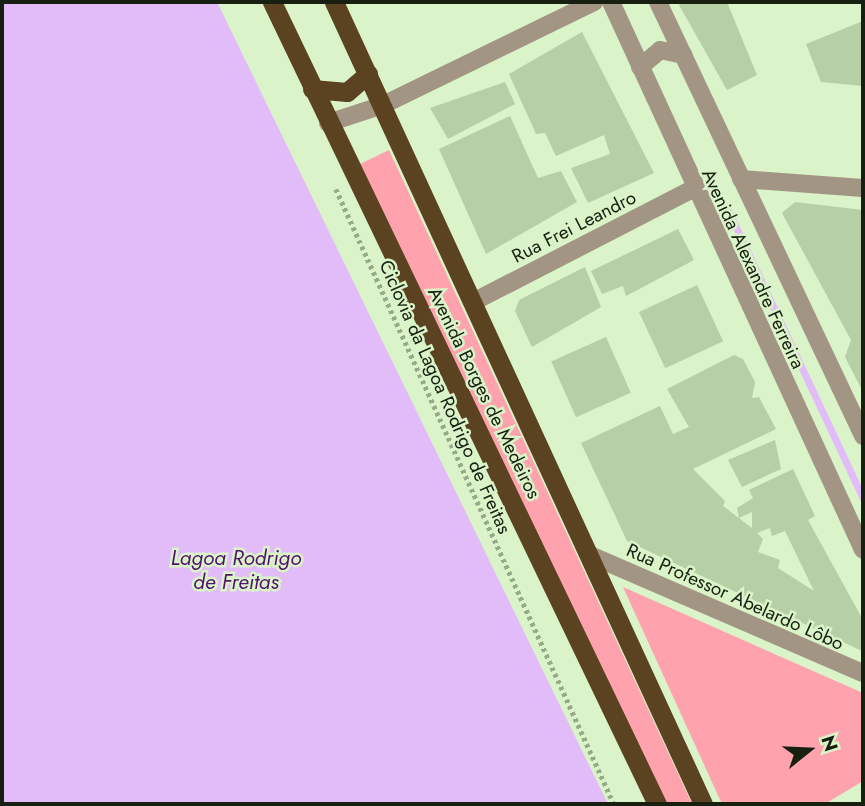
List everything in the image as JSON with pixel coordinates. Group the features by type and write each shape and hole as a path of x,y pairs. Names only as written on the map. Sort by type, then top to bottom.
{"highway":[{"name":"Avenida Borges de Medeiros","path":"272,2 657,804"},
{"name":"Avenida Borges de Medeiros","path":"334,2 703,804"},
{"path":"312,89 347,92 368,74"}],"street":[{"path":"328,123 383,106 594,2"},
{"name":"Avenida Alexandre Ferreira","path":"611,2 694,189 863,550"},
{"name":"Avenida Alexandre Ferreira","path":"658,2 863,436"},
{"path":"640,67 660,50 683,55"},
{"path":"741,179 863,188"},
{"name":"Rua Frei Leandro","path":"473,302 694,189"},
{"name":"Rua Professor Abelardo Lôbo","path":"590,555 863,673"}],"path":[{"name":"Ciclovia da Lagoa Rodrigo de Freitas","path":"333,183 614,804"}],"shaded area":[{"path":"389,150 692,804 663,804 358,165"},
{"path":"623,587 863,693 863,781 825,804 722,804"}],"water":[{"name":"Lagoa Rodrigo de Freitas","path":"2,2 217,2 608,804 2,804"}],"building":[{"path":"683,2 727,2 757,75 727,90 679,5"},
{"path":"863,21 863,86 821,82 806,44"},
{"path":"582,32 654,173 588,203 571,168 610,154 604,135 556,156 545,133 536,134 509,74"},
{"path":"505,82 515,104 448,139 430,108"},
{"path":"510,116 538,178 561,171 577,202 486,254 439,149"},
{"path":"795,202 863,210 863,392 845,357 851,340 782,213"},
{"path":"678,229 694,260 626,296 623,286 602,294 591,271"},
{"path":"585,267 601,307 532,347 515,311 519,300"},
{"path":"697,285 723,341 665,368 639,312"},
{"path":"606,337 631,393 576,417 551,361"},
{"path":"734,355 743,359 755,382 752,398 759,397 776,429 693,469 725,501 723,506 752,528 752,512 739,518 737,508 753,498 749,490 793,469 815,516 808,520 863,620 862,651 627,541 581,443 660,406 673,434 689,427 667,389","holes":["770,528 772,536 785,531 814,591 778,568 780,560 758,552 763,539 757,533"]},
{"path":"775,440 781,469 742,487 728,460"}],"waterway":[{"path":"726,206 863,499"}]}
